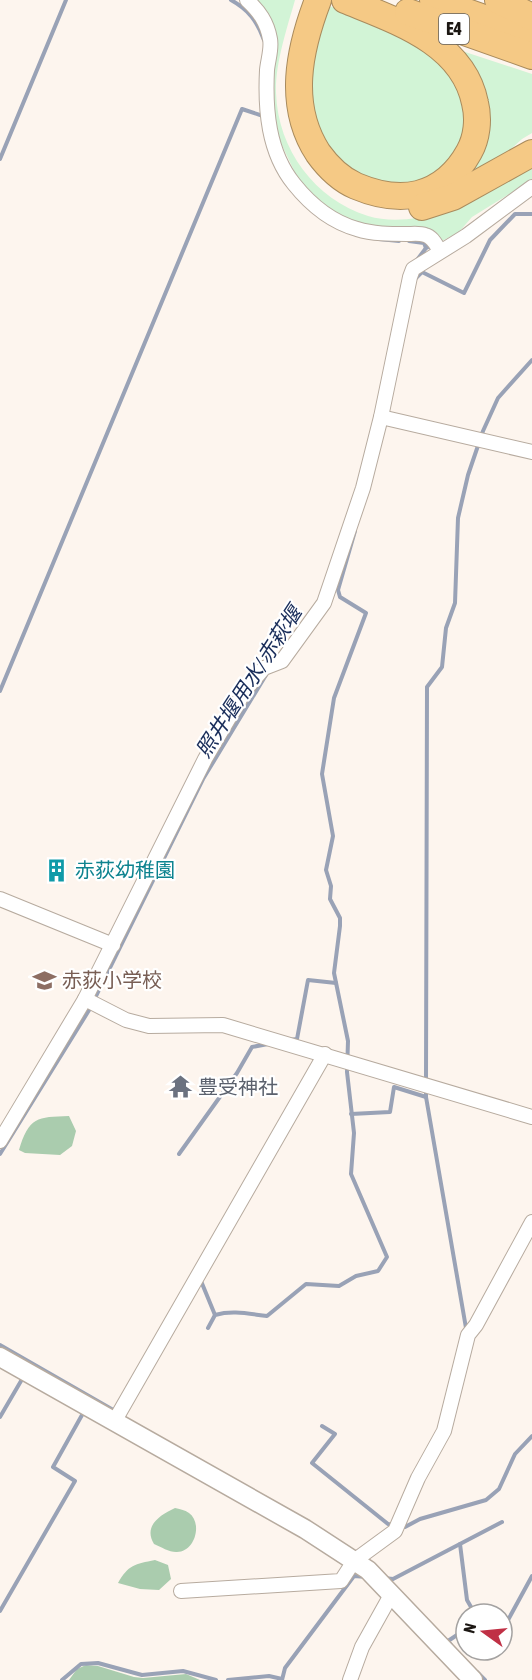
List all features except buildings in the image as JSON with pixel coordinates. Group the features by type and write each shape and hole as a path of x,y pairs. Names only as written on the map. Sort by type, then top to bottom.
{"highway":[{"path":"305,0 292,42 288,66 286,88 291,126 299,149 310,165 327,183 346,196 383,208 422,207 453,197 532,153"},
{"path":"318,0 306,38 298,80 302,116 314,146 323,160 336,173 349,183 366,190 401,197 434,189 461,165 471,149 476,130 477,111 474,94 451,57 426,37 401,23 345,0"},
{"name":"E4","path":"376,0 532,56"},
{"name":"E4","path":"433,0 532,35"},
{"path":"498,0 532,17"}],"street":[{"path":"247,0 257,9 271,41 267,65 267,116 274,147 292,182 313,204 344,224 356,229 382,233 426,235 432,238 440,251"},
{"path":"0,1141 85,999 206,759 246,689 264,668 282,661 324,603 363,488 413,269 466,236 532,187"},
{"path":"381,417 532,452"},
{"path":"0,899 113,945"},
{"path":"85,999 126,1020 149,1026 223,1025 532,1117"},
{"path":"114,1422 325,1054"},
{"path":"181,1592 341,1581 354,1561 395,1531 418,1478 444,1431 468,1335 476,1325 532,1222"},
{"path":"0,1357 305,1529 368,1570 473,1680"},
{"path":"350,1680 362,1647 391,1595"}],"green space":[{"path":"256,0 295,0 277,70 278,114 292,152 303,170 332,198 368,216 404,219 448,211 532,162 532,180 472,217 459,232 442,241 436,232 421,228 360,226 322,207 299,181 276,133 271,74 277,44 276,32 267,12"},
{"path":"329,6 382,24 439,57 465,94 467,133 443,172 400,187 370,182 345,168 314,128 309,94 313,54"},
{"path":"456,49 532,74 532,133 522,139 486,172 447,188 481,150"},
{"path":"69,1116 76,1131 72,1146 60,1155 25,1153 19,1150 27,1131 36,1121 42,1118"},
{"path":"175,1508 189,1513 196,1523 192,1543 183,1551 176,1552 154,1544 151,1538 155,1522"},
{"path":"155,1560 168,1565 171,1579 159,1590 140,1589 118,1583 125,1572 133,1566"},
{"path":"86,1665 98,1666 134,1677 186,1674 200,1680 69,1680 77,1669"}],"waterway":[{"path":"0,159 66,0"},
{"path":"231,0 252,17 264,40"},
{"path":"0,691 242,109 263,116"},
{"path":"416,278 422,272 464,293 490,240 515,214 532,214"},
{"path":"379,239 399,241"},
{"path":"409,241 424,243 426,248"},
{"name":"照井堰用水/赤萩堰","path":"417,260 426,248 433,245"},
{"path":"426,1081 427,687 442,667 446,628 455,603 458,518 468,475 483,431 498,398 532,360"},
{"path":"208,1328 215,1315 241,1313 267,1316 306,1284 339,1286 356,1276 378,1271 387,1257 351,1174 354,1133 347,1072 348,1041 334,973 340,918 330,899 331,886 326,870 333,836 322,774 334,698 366,613 340,597 338,590 355,531"},
{"name":"照井堰用水/赤萩堰","path":"94,1000 203,779 266,675"},
{"path":"290,1040 297,1039 308,980 336,983"},
{"name":"照井堰用水/赤萩堰","path":"0,1154 91,1007"},
{"path":"179,1154 237,1073 252,1047 268,1044"},
{"path":"351,1114 390,1112 394,1087 426,1097"},
{"path":"426,1089 466,1328"},
{"path":"201,1281 215,1315"},
{"path":"0,1345 115,1411"},
{"path":"0,1417 21,1381"},
{"path":"0,1611 75,1481 53,1467 82,1415"},
{"path":"322,1426 335,1434 312,1463 388,1524 394,1525"},
{"path":"402,1527 420,1519 486,1500 499,1489 515,1454 532,1436"},
{"path":"384,1578 393,1579 502,1522"},
{"path":"460,1544 468,1602"},
{"path":"282,1680 285,1668 354,1576 367,1577"},
{"path":"514,1609 532,1576"},
{"path":"451,1645 448,1641 454,1637"},
{"path":"62,1680 81,1664 98,1663 142,1675 183,1671 216,1680"},
{"path":"477,1672 485,1680"},
{"path":"228,1680 269,1676 282,1679"}],"place":[{"name":"赤荻幼稚園","path":"57,870"},
{"name":"赤荻小学校","path":"44,980"},
{"name":"豊受神社","path":"180,1087"}]}
